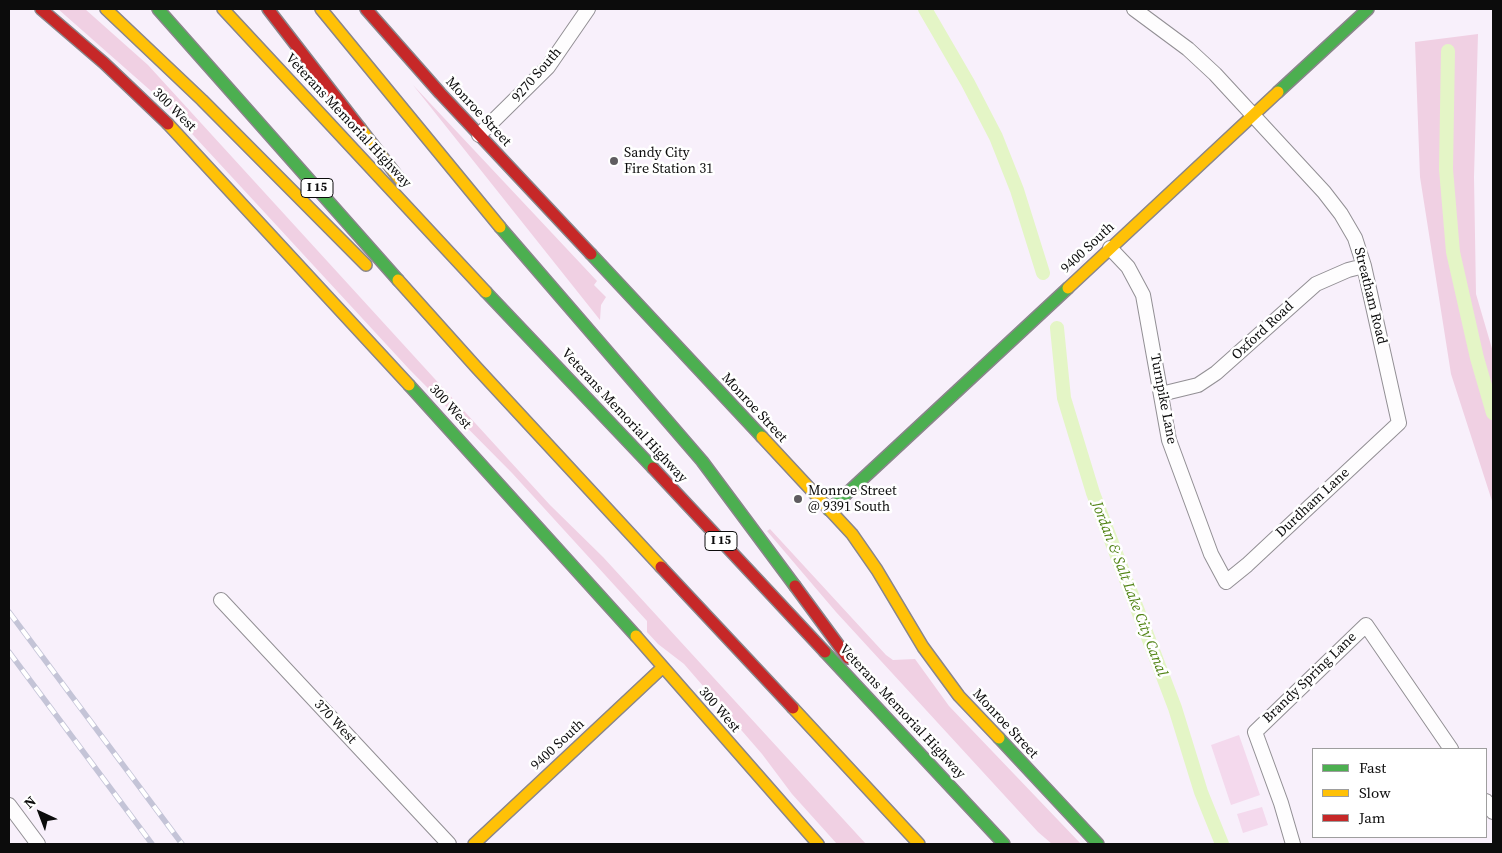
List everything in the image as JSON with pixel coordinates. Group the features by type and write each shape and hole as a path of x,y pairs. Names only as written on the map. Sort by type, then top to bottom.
{"main road":[{"name":"300 West","path":"41,9 119,77 192,148 514,499 818,844"},
{"path":"106,9 202,100 381,279 476,367"},
{"name":"I 15","path":"158,9 476,367 919,844"},
{"name":"Veterans Memorial Highway","path":"223,9 1004,844"},
{"path":"268,9 326,82 482,288"},
{"path":"321,9 521,252 696,454 742,513 864,679 960,795"},
{"name":"Monroe Street","path":"366,9 479,135 852,534 877,570 923,646 959,696 1098,844"},
{"name":"9400 South","path":"829,510 1368,9"},
{"name":"9400 South","path":"474,844 662,668"}],"street":[{"name":"9270 South","path":"479,135 548,67 588,9"},
{"name":"Streatham Road","path":"1134,9 1188,49 1215,74 1324,192 1341,214 1355,238 1364,266 1399,423"},
{"name":"Turnpike Lane","path":"1110,248 1128,267 1143,295 1169,440 1212,554 1226,582"},
{"name":"Oxford Road","path":"1161,394 1198,384 1216,373 1316,284 1330,276 1364,266"},
{"name":"Durdham Lane","path":"1226,582 1399,423"},
{"name":"370 West","path":"220,600 450,844"},
{"name":"Brandy Spring Lane","path":"1293,844 1281,803 1255,732 1366,625 1449,748"},
{"path":"9,805 38,844"}],"shaded area":[{"path":"58,9 85,9 148,65 550,505 603,557 866,844 837,844 792,794 762,754 684,664 658,644 647,632 647,621 512,473 409,369 159,98"},
{"path":"1478,34 1474,177 1476,294 1493,352 1493,504 1451,374 1420,177 1415,42"},
{"path":"413,85 597,281 594,285 606,297 601,305 600,320"},
{"path":"770,529 886,655 893,660 915,659 949,706 1081,844 1052,844 1038,832 836,612 767,531"},
{"path":"1239,735 1260,795 1231,805 1211,745"},
{"path":"1262,807 1268,825 1243,833 1237,814"}],"waterway":[{"name":"Jordan & Salt Lake City Canal","path":"925,9 968,83 996,137 1017,190 1043,273"},
{"path":"1448,51 1446,169 1453,252 1477,358 1493,413"},
{"name":"Jordan & Salt Lake City Canal","path":"1057,328 1064,398 1093,493 1175,708 1201,792 1222,844"}],"railway":[{"path":"9,612 182,844"},
{"path":"9,652 152,844"}],"traffic: fast":[{"path":"158,9 398,280"},
{"path":"1278,92 1368,9"},
{"path":"500,227 702,461 795,586"},
{"path":"591,254 762,437"},
{"path":"829,510 1068,288"},
{"path":"486,292 653,468"},
{"path":"409,385 636,636"},
{"path":"825,652 1004,844"},
{"path":"999,738 1098,844"}],"traffic: slow":[{"path":"106,9 202,100 366,265"},
{"path":"223,9 486,292"},
{"path":"321,9 500,227"},
{"path":"1068,288 1278,92"},
{"path":"168,124 409,385"},
{"path":"360,128 401,181"},
{"path":"398,280 661,567"},
{"path":"762,437 852,534 877,570 923,647 959,696 999,738"},
{"path":"636,636 818,844"},
{"path":"474,844 662,668"},
{"path":"793,708 919,844"}],"traffic: jam":[{"path":"41,9 104,63 168,124"},
{"path":"268,9 360,128"},
{"path":"366,9 440,93 591,254"},
{"path":"653,468 825,652"},
{"path":"661,567 793,708"},
{"path":"795,586 848,658"}],"place":[{"name":"Sandy City Fire Station 31","path":"614,161"},
{"name":"Monroe Street @ 9391 South","path":"798,499"}]}
